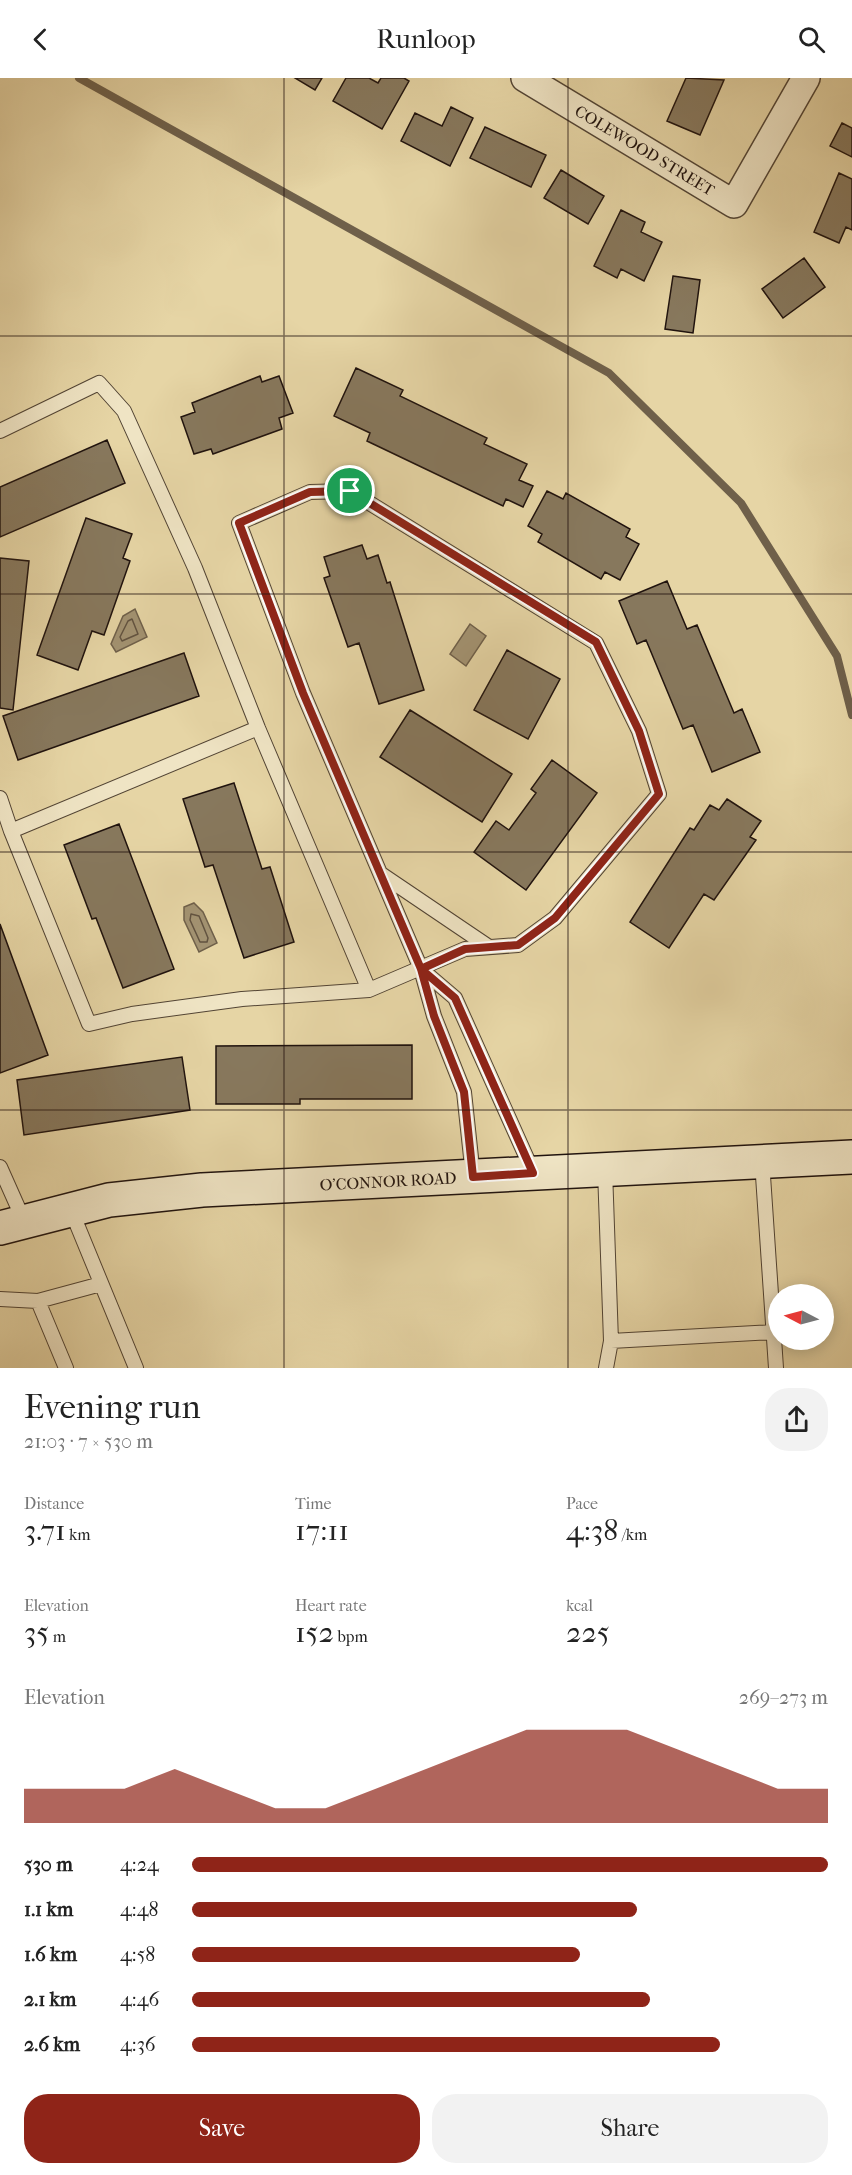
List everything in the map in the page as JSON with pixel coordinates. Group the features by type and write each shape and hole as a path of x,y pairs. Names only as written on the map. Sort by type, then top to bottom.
{"main road":[{"name":"O'CONNOR ROAD","path":"12,1225 109,1200 202,1190 852,1157"}],"street":[{"name":"COLEWOOD STREET","path":"525,78 734,204 806,78"}],"lane":[{"path":"0,431 99,383 124,411 195,568 258,728 369,990"},
{"path":"0,798 11,831 89,1024 132,1014 242,999 369,990 421,969 465,949 518,945 555,918 659,794 639,731 596,642 350,491 310,492 239,523 303,693 421,969 434,1016 464,1092 473,1177"},
{"path":"11,831 258,728"},
{"path":"381,874 489,947"},
{"path":"421,969 455,998 533,1173"},
{"path":"762,1161 771,1284"},
{"path":"0,1167 12,1225"},
{"path":"605,1169 611,1341 606,1368"},
{"path":"70,1210 136,1368"},
{"path":"0,1299 38,1301 101,1284"},
{"path":"38,1301 66,1368"},
{"path":"611,1341 768,1332"},
{"path":"775,1350 776,1368"}],"water":[{"path":"135,609 147,637 116,652 111,644 123,616"},
{"path":"470,624 486,636 466,666 450,654"},
{"path":"194,903 203,912 217,943 199,952 184,920 184,907"}],"building":[{"path":"295,78 322,78 315,90"},
{"path":"346,78 369,78 378,83 381,78 404,78 409,81 382,129 333,101"},
{"path":"686,78 724,80 700,135 667,121"},
{"path":"451,107 473,118 450,166 401,141 415,113 442,126"},
{"path":"842,123 852,128 852,157 830,146"},
{"path":"485,127 546,155 531,187 470,158"},
{"path":"561,170 604,196 588,224 544,198"},
{"path":"839,173 852,179 852,230 846,227 839,243 814,232"},
{"path":"621,210 645,222 641,232 662,242 644,281 621,269 617,278 594,266"},
{"path":"804,258 825,287 783,318 762,289"},
{"path":"673,276 700,280 693,333 665,329"},
{"path":"356,368 403,390 400,396 487,438 484,444 527,464 519,480 533,486 523,507 506,499 503,506 367,441 370,433 334,416"},
{"path":"260,376 262,382 279,376 293,413 279,418 282,429 213,454 211,449 194,454 181,417 195,412 192,403"},
{"path":"107,440 125,483 0,537 0,487"},
{"path":"547,491 563,499 566,493 630,529 626,537 639,544 620,580 605,572 601,579 538,542 542,534 528,526"},
{"path":"86,518 132,534 123,558 130,561 104,635 92,631 78,670 37,655"},
{"path":"362,545 367,559 378,555 387,583 390,582 424,690 379,704 359,643 348,647 324,578 330,576 324,557"},
{"path":"0,558 29,561 13,710 0,708"},
{"path":"667,581 687,629 697,625 734,713 742,709 760,752 712,772 693,725 683,729 646,640 637,644 619,601"},
{"path":"507,650 560,679 528,739 474,710"},
{"path":"184,653 199,696 18,760 3,716"},
{"path":"410,710 512,774 482,822 380,757"},
{"path":"552,760 597,793 526,890 474,852 496,821 509,830 536,793 531,789"},
{"path":"234,783 262,869 270,867 294,942 244,958 213,865 205,867 183,799"},
{"path":"727,799 761,821 750,837 756,840 714,900 704,894 669,948 630,922 690,828 694,830 710,805 719,810"},
{"path":"119,824 174,969 123,988 96,918 92,919 64,845"},
{"path":"0,924 48,1055 0,1073"},
{"path":"412,1045 412,1099 300,1099 300,1104 216,1104 216,1046"},
{"path":"182,1057 190,1110 24,1135 17,1080"}],"waterway":[{"path":"79,78 609,373 741,503 837,656 852,715"}],"route":[{"path":"350,491 310,492 239,523 303,693 421,969 434,1016 464,1092 473,1177 533,1173 455,998 421,969 465,949 518,945 555,918 659,794 639,731 596,642 350,491"}]}
